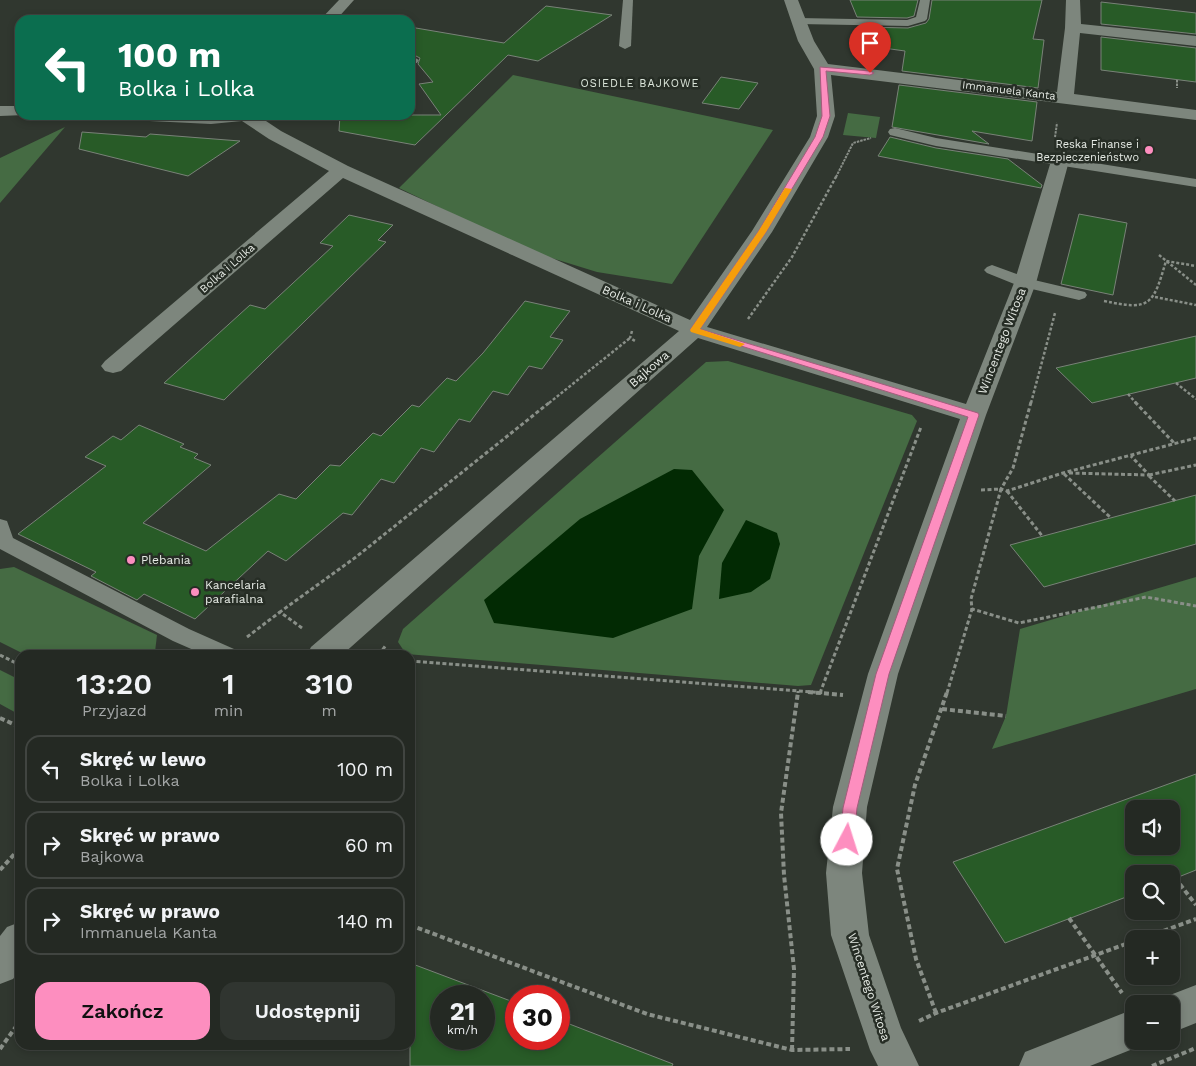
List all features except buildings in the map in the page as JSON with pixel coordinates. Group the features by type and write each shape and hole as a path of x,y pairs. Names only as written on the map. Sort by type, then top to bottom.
{"street":[{"path":"333,15 347,0"},
{"path":"1065,98 1073,28 1073,0"},
{"name":"Bajkowa","path":"328,650 694,330 762,232 819,137 826,116 822,69 806,41 795,10"},
{"path":"1073,28 1196,41"},
{"name":"Immanuela Kanta","path":"822,69 851,71 1196,115"},
{"path":"0,111 15,111"},
{"name":"Bolka i Lolka","path":"252,120 275,135 341,170 694,330 974,415"},
{"name":"Wincentego Witosa","path":"899,1066 884,1036 850,936 844,872 850,808 876,699 974,415 1025,282 1060,161"},
{"name":"Bolka i Lolka","path":"113,366 341,170"},
{"path":"0,966 15,946"},
{"path":"1180,1010 1196,1004"},
{"path":"1039,1066 1125,1014"}],"lane":[{"path":"625,46 628,0"},
{"path":"795,10 908,23 921,19 925,0"},
{"path":"896,132 936,142 1196,183"},
{"path":"992,270 1025,282 1079,295"},
{"path":"0,526 4,542 181,635 214,650"}],"path":[{"path":"729,341 758,307 795,250 853,143"},
{"path":"1158,255 1196,285"},
{"path":"1166,261 1196,266"},
{"path":"1079,295 1127,307 1145,306 1155,297 1166,261"},
{"path":"936,1013 916,959 897,869 915,786 942,709 972,609 971,599 1001,489 1013,468 1061,291"},
{"path":"1155,297 1196,305"},
{"path":"231,650 356,557 630,338 632,330"},
{"path":"630,338 637,342"},
{"path":"1176,383 1196,399"},
{"path":"1128,394 1175,444"},
{"path":"820,693 924,421"},
{"path":"1007,491 1063,473 1196,438"},
{"path":"1131,456 1175,501"},
{"path":"1063,473 1149,475 1196,465"},
{"path":"1063,473 1111,518"},
{"path":"978,490 1001,489 1007,491 1043,537"},
{"path":"972,609 1019,623 1146,597 1196,606"},
{"path":"280,612 304,630"},
{"path":"382,650 390,639"},
{"path":"0,655 15,662"},
{"path":"415,661 798,691 876,699"},
{"path":"792,1050 794,969 784,874 781,813 798,691"},
{"path":"942,709 1006,716"},
{"path":"0,718 15,725"},
{"path":"0,870 15,854"},
{"path":"1180,885 1196,906"},
{"path":"1069,918 1095,955 1125,1007"},
{"path":"1167,930 1196,920"},
{"path":"415,927 647,1014 792,1050 853,1049"},
{"path":"912,1024 936,1013 1125,944"},
{"path":"0,1049 15,1028"},
{"path":"1152,1066 1196,1048"}],"shaded area":[{"path":"513,75 773,130 672,284 597,272 532,252 399,188"},
{"path":"848,113 880,117 876,138 843,135"},
{"path":"65,127 0,203 0,158"},
{"path":"728,361 912,415 917,421 811,685 798,686 415,655 415,650 403,650 398,642 403,629 706,362"},
{"path":"674,469 692,470 724,510 699,556 692,609 613,638 494,623 484,600 580,519"},
{"path":"746,520 777,533 780,544 770,579 751,592 719,599 722,563"},
{"path":"14,567 157,635 155,650 16,650 0,642 0,569"},
{"path":"1196,577 1196,689 992,749 1006,716 1020,629"},
{"path":"0,670 15,678 15,712 0,704"}],"slow traffic":[{"path":"740,344 694,330 762,232 788,189"}],"place":[{"name":"Reska Finanse i Bezpieczenieństwo","path":"1149,150"},
{"name":"Plebania","path":"131,560"},
{"name":"Kancelaria parafialna","path":"195,592"}],"district":[{"name":"OSIEDLE BAJKOWE","path":"640,83"}],"route":[{"path":"847,840 850,808 883,674 974,415 694,330 762,232 819,137 826,116 822,69 870,73"}]}
